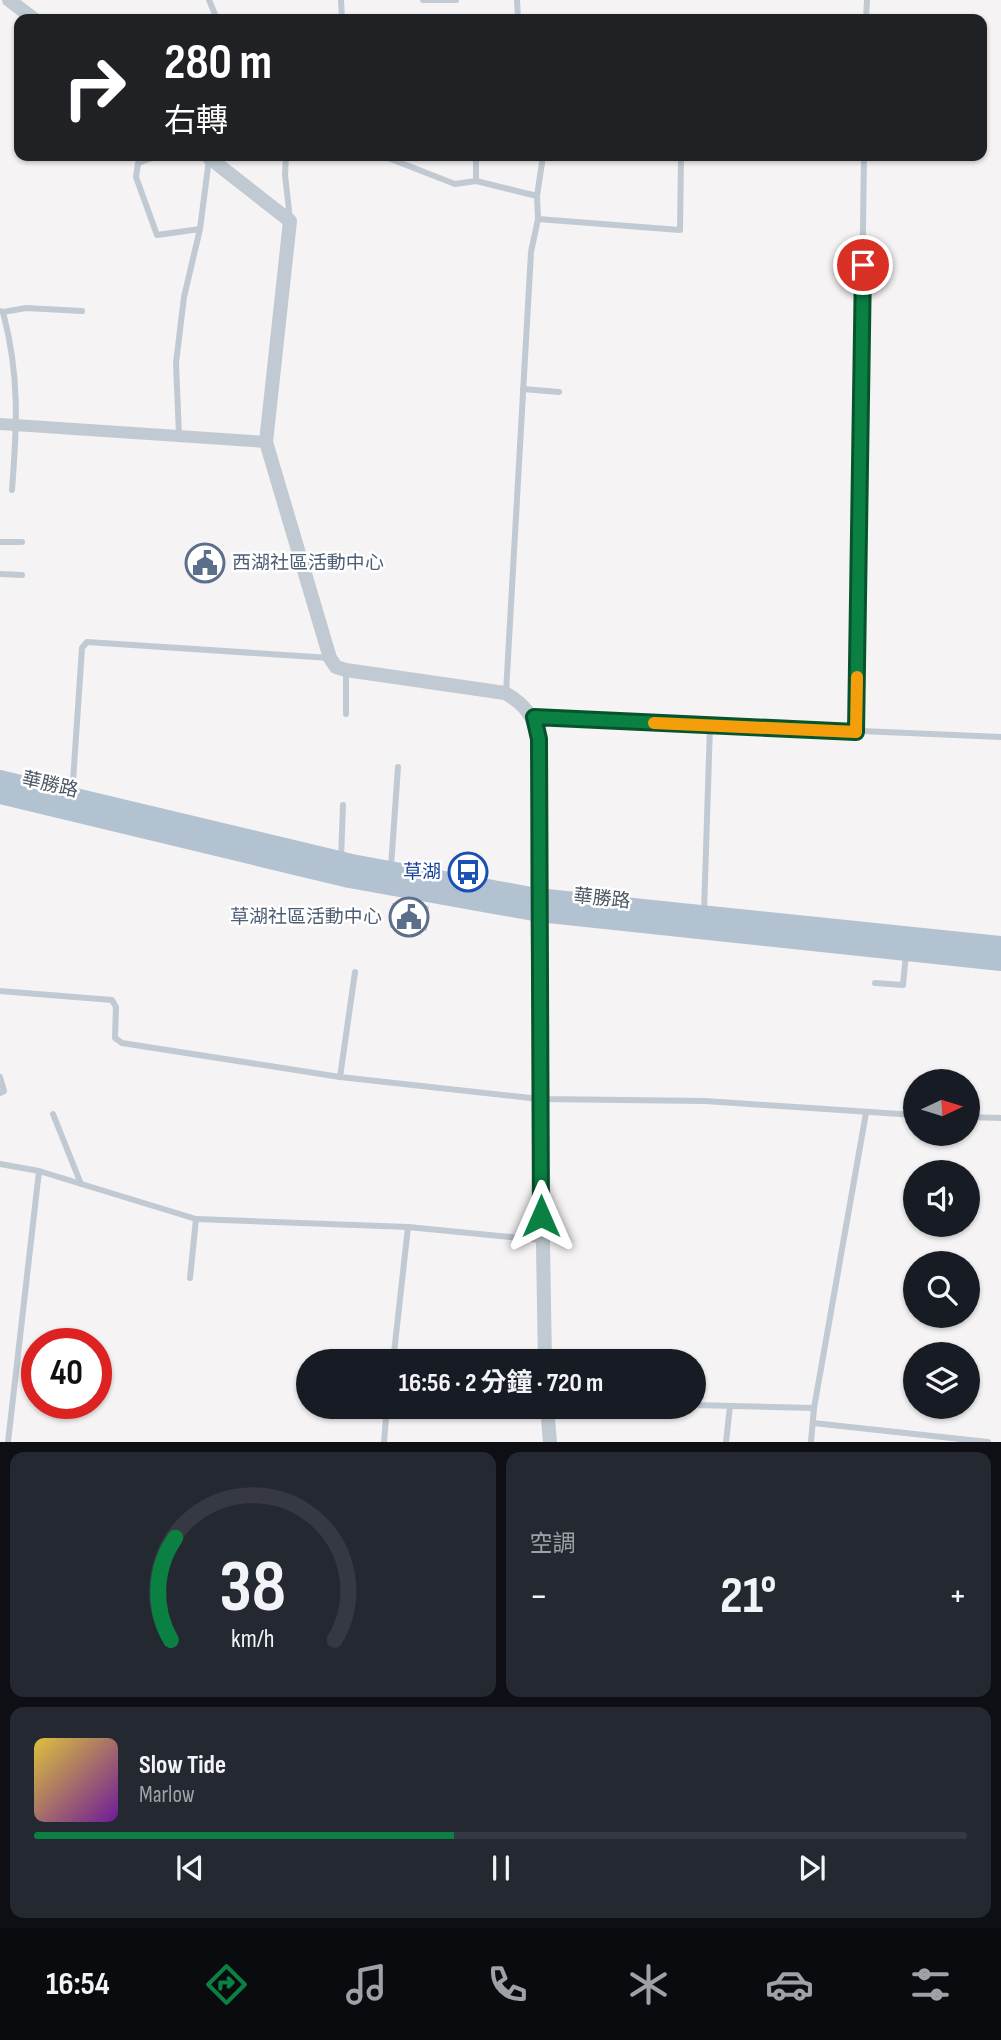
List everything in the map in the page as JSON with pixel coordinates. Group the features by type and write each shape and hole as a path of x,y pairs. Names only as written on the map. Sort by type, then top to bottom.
{"main road":[{"name":"華勝路","path":"0,779 71,804 349,879 1001,962"},
{"name":"華勝路","path":"0,794 71,804 341,860 538,905 704,915 1001,946"}],"street":[{"path":"9,0 27,14"},
{"path":"213,161 290,221 266,442 330,658 336,667 346,670 506,693 521,703 534,717 539,739 541,1240 545,1349"},
{"path":"0,424 266,442"},
{"path":"548,1419 550,1441"}],"lane":[{"path":"423,0 456,0"},
{"path":"144,161 138,163 136,177 157,235 200,229"},
{"path":"179,437 176,363 184,297 200,229 208,161"},
{"path":"286,161 290,221"},
{"path":"396,161 455,184 476,181 537,196"},
{"path":"476,161 476,181"},
{"path":"506,693 531,252 538,219 537,196 542,161"},
{"path":"538,219 680,230 681,161"},
{"path":"856,732 864,161"},
{"path":"12,490 18,383 2,311 26,308 82,311"},
{"path":"523,390 559,393"},
{"path":"0,542 22,542"},
{"path":"0,574 22,575"},
{"path":"71,804 82,648 87,642 330,658"},
{"path":"346,670 346,714"},
{"path":"534,717 1001,737"},
{"path":"704,915 710,725"},
{"path":"391,871 398,767"},
{"path":"341,860 343,805"},
{"path":"876,983 903,985 906,952"},
{"path":"340,1077 355,972"},
{"path":"0,991 112,1000 116,1007 116,1038 122,1043 340,1077 540,1099 705,1101 903,1115"},
{"path":"0,1077 4,1091 0,1093"},
{"path":"811,1441 814,1408 866,1113"},
{"path":"53,1114 81,1184"},
{"path":"980,1117 1001,1118"},
{"path":"0,1164 39,1171 195,1219 408,1227 541,1240"},
{"path":"8,1441 39,1171"},
{"path":"190,1278 195,1219"},
{"path":"394,1349 408,1227"},
{"path":"706,1405 814,1408"},
{"path":"726,1441 730,1406"},
{"path":"384,1441 386,1419"},
{"path":"813,1423 988,1441"}],"building":[{"name":"西湖社區活動中心","path":"191,553 220,555 219,573 190,572"},
{"name":"草湖社區活動中心","path":"392,903 429,906 427,931 390,928"}],"slow traffic":[{"path":"654,723 856,732 857,677"}],"place":[{"name":"西湖社區活動中心","path":"205,563"},
{"name":"草湖","path":"468,872"},
{"name":"草湖社區活動中心","path":"409,917"}],"route":[{"path":"541,1216 537,897 539,739 534,717 856,732 863,265"}]}
